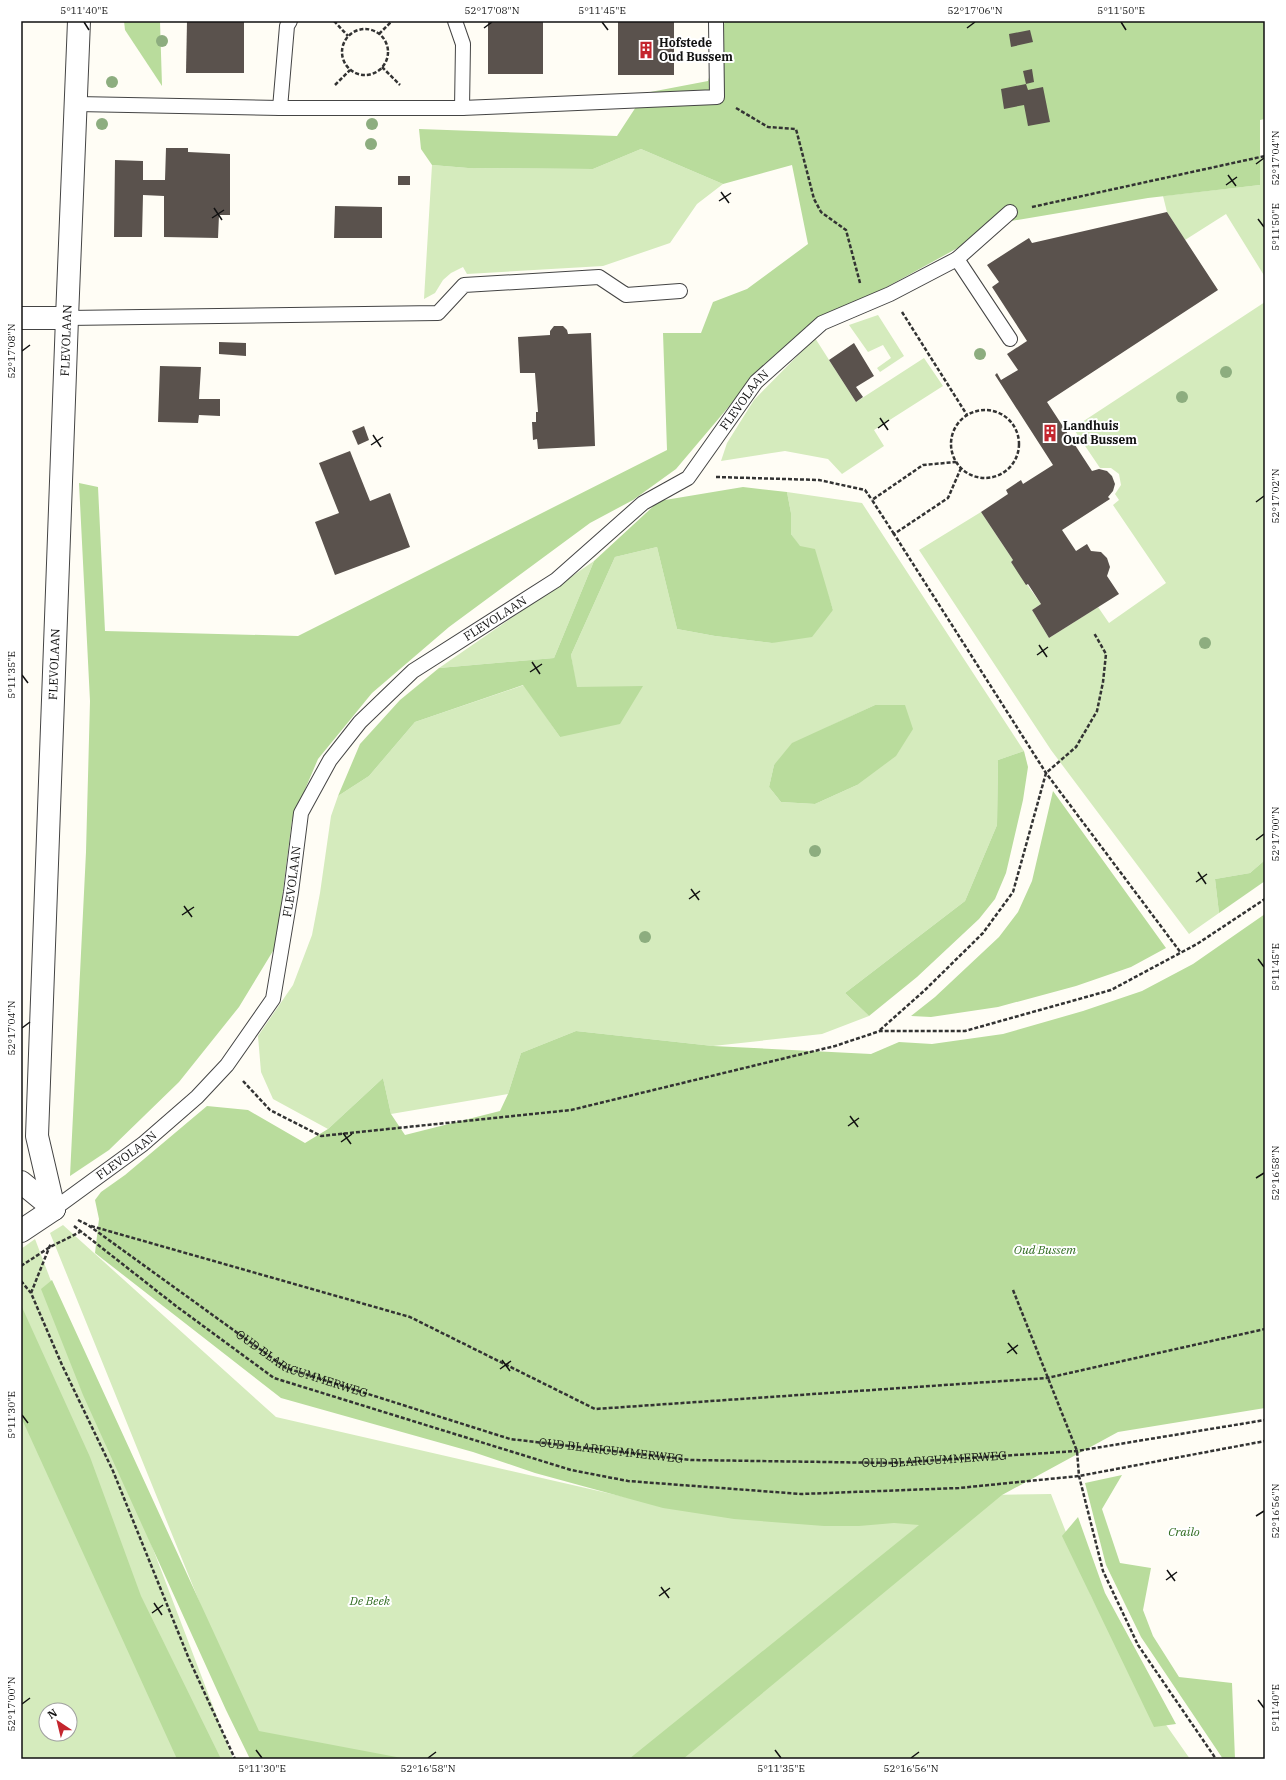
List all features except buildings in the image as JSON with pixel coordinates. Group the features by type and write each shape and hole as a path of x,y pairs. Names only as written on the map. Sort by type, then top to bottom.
{"street":[{"name":"FLEVOLAAN","path":"54,1209 37,1136 67,318 80,21"},
{"path":"21,318 67,318"},
{"path":"21,1182 54,1209 21,1231"}],"lane":[{"path":"280,108 286,26 290,21"},
{"path":"454,21 463,44 462,108"},
{"path":"77,104 280,108 462,108 716,96 716,21"},
{"name":"FLEVOLAAN","path":"54,1209 144,1144 197,1097 227,1065 273,999 291,892 301,813 330,760 360,722 413,671 556,580 643,504 688,478 756,382 822,323 890,294 957,259 1010,212"},
{"path":"957,259 1010,339"},
{"path":"67,318 438,313 464,285 599,277 626,295 680,291"}],"path":[{"path":"334,21 348,36"},
{"path":"380,34 392,21"},
{"path":"363,29 372,30 380,34 385,41 388,50 382,67 375,72 366,74 358,74 350,70 344,63 342,54 343,44 348,36 355,31 363,29"},
{"path":"716,96 768,127 796,129 814,199 822,212 846,230 865,305"},
{"path":"1010,212 1265,156"},
{"path":"890,294 967,415"},
{"path":"983,410 992,410 1004,415 1013,423 1017,431 1019,448 1014,464 1001,475 984,478 968,474 956,462 952,455 951,440 956,426 967,415 983,410"},
{"path":"872,500 923,466 956,462"},
{"path":"894,534 948,498 961,468"},
{"path":"688,478 732,476 819,480 864,490 894,534 1046,774 1181,953"},
{"path":"880,1031 925,990 983,933 1013,892 1046,774 1076,747 1097,711 1103,682 1106,654 1094,633"},
{"path":"227,1065 270,1110 321,1136 571,1110 835,1046 880,1031 965,1031 1111,990 1181,953 1265,899"},
{"path":"54,1209 80,1232 176,1306 274,1378 571,1470 628,1481 801,1494 959,1488 1079,1476 1265,1441"},
{"name":"OUD BLARICUMMERWEG","path":"54,1209 88,1225 286,1368 510,1439 691,1460 729,1462 892,1463 1077,1451 1265,1420"},
{"path":"88,1225 410,1316 596,1409 1047,1378 1265,1329"},
{"path":"21,1266 50,1247 80,1232"},
{"path":"31,1293 50,1247"},
{"path":"21,1281 31,1293 62,1366 113,1472 189,1659 235,1759"},
{"path":"1013,1290 1077,1451 1079,1476 1103,1572 1138,1645 1216,1759"}],"green space":[{"path":"124,21 160,21 162,86 125,30"},
{"path":"725,21 1265,21 1265,119 1260,120 1260,185 1148,198 1005,222 883,289 811,323 764,365 676,469 633,500 590,523 449,627 372,693 318,759 292,820 276,946 239,1007 179,1082 109,1150 70,1176 86,852 90,701 79,483 98,487 105,631 298,636 667,450 663,333 701,333 713,302 747,289 808,244 792,165 723,184 641,149 593,169 468,168 432,165 421,149 419,129 617,136 645,93 708,81"},
{"path":"641,149 723,184 697,204 670,243 603,266 467,274 463,267 451,273 443,280 435,293 424,299 432,165 468,168 593,169"},
{"path":"1265,157 1265,277 1226,214 1185,240 1167,212 1163,196 1260,185 1260,158"},
{"path":"1265,302 1265,860 1250,873 1215,879 1219,913 1189,934 1051,750 919,550 981,512 1013,560 1011,562 1041,604 1032,610 1049,638 1098,607 1109,623 1166,583 1113,505 1119,500 1115,494 1121,485 1119,474 1111,468 1100,468 1073,428"},
{"path":"878,315 904,356 880,372 877,368 891,358 883,345 868,352 849,325"},
{"path":"815,338 856,402 924,358 943,386 874,430 884,446 842,474 828,459 785,451 721,461 727,443 754,400"},
{"path":"743,487 787,492 791,513 791,534 800,546 815,549 833,610 812,637 772,643 715,636 677,629 657,547 615,557 571,655 577,687 643,686 620,724 560,737 523,685 415,722 369,776 338,796 360,744 400,700 439,668 554,658 594,561 659,501"},
{"path":"787,492 862,503 1024,751 998,760 997,825 965,901 845,993 869,1016 822,1034 713,1046 576,1031 521,1053 508,1094 391,1114 383,1078 328,1129 273,1099 261,1072 258,1036 293,985 312,935 320,893 331,816 338,796 369,776 415,722 524,685 560,737 576,687 571,655 615,557 657,547 677,629 715,636 772,643 833,610 824,583 791,534 791,513","holes":["875,705 857,785 815,804 781,802 769,787 774,765 830,726"]},
{"path":"594,561 554,658 439,668"},
{"path":"875,705 905,705 913,729 896,756 857,785 815,804 781,802 769,787 774,765 792,743"},
{"path":"1024,751 1028,767 1023,800 1006,873 995,899 979,919 917,977 869,1016 845,993 965,901 997,825 998,760"},
{"path":"1053,791 1166,948 1131,967 1076,986 998,1007 931,1017 911,1016 935,997 999,937 1018,912 1032,881"},
{"path":"1265,860 1265,881 1219,913 1215,879 1250,873"},
{"name":"Oud Bussem","path":"1265,914 1265,1408 1118,1432 1002,1495 683,1759 629,1759 919,1525 894,1523 859,1526 824,1526 734,1519 663,1508 535,1473 473,1452 281,1398 95,1253 99,1219 95,1200 101,1192 125,1175 207,1106 248,1110 305,1143 328,1129 383,1078 391,1114 405,1135 500,1111 508,1094 521,1053 576,1031 713,1046 871,1054 899,1042 932,1044 1003,1034 1083,1011 1142,991 1193,964"},
{"name":"De Beek","path":"63,1225 276,1417 638,1500 1051,1494 1091,1596 1136,1682 1190,1759 263,1759 50,1233"},
{"path":"35,1239 233,1759 21,1759 21,1249"},
{"path":"52,1280 259,1731 407,1759 250,1759 226,1710 83,1395 41,1289"},
{"path":"21,1305 90,1457 141,1596 221,1759 177,1759 21,1417"},
{"path":"1122,1475 1102,1509 1120,1563 1151,1568 1143,1610 1153,1636 1179,1677 1232,1683 1235,1759 1223,1759 1141,1637 1106,1565 1085,1483"},
{"path":"1078,1517 1105,1593 1176,1724 1154,1727 1062,1536"}],"place":[{"name":"Hofstede Oud Bussem","path":"646,50"},
{"name":"Landhuis Oud Bussem","path":"1050,433"}],"park label":[{"name":"Crailo","path":"1184,1532"}]}
